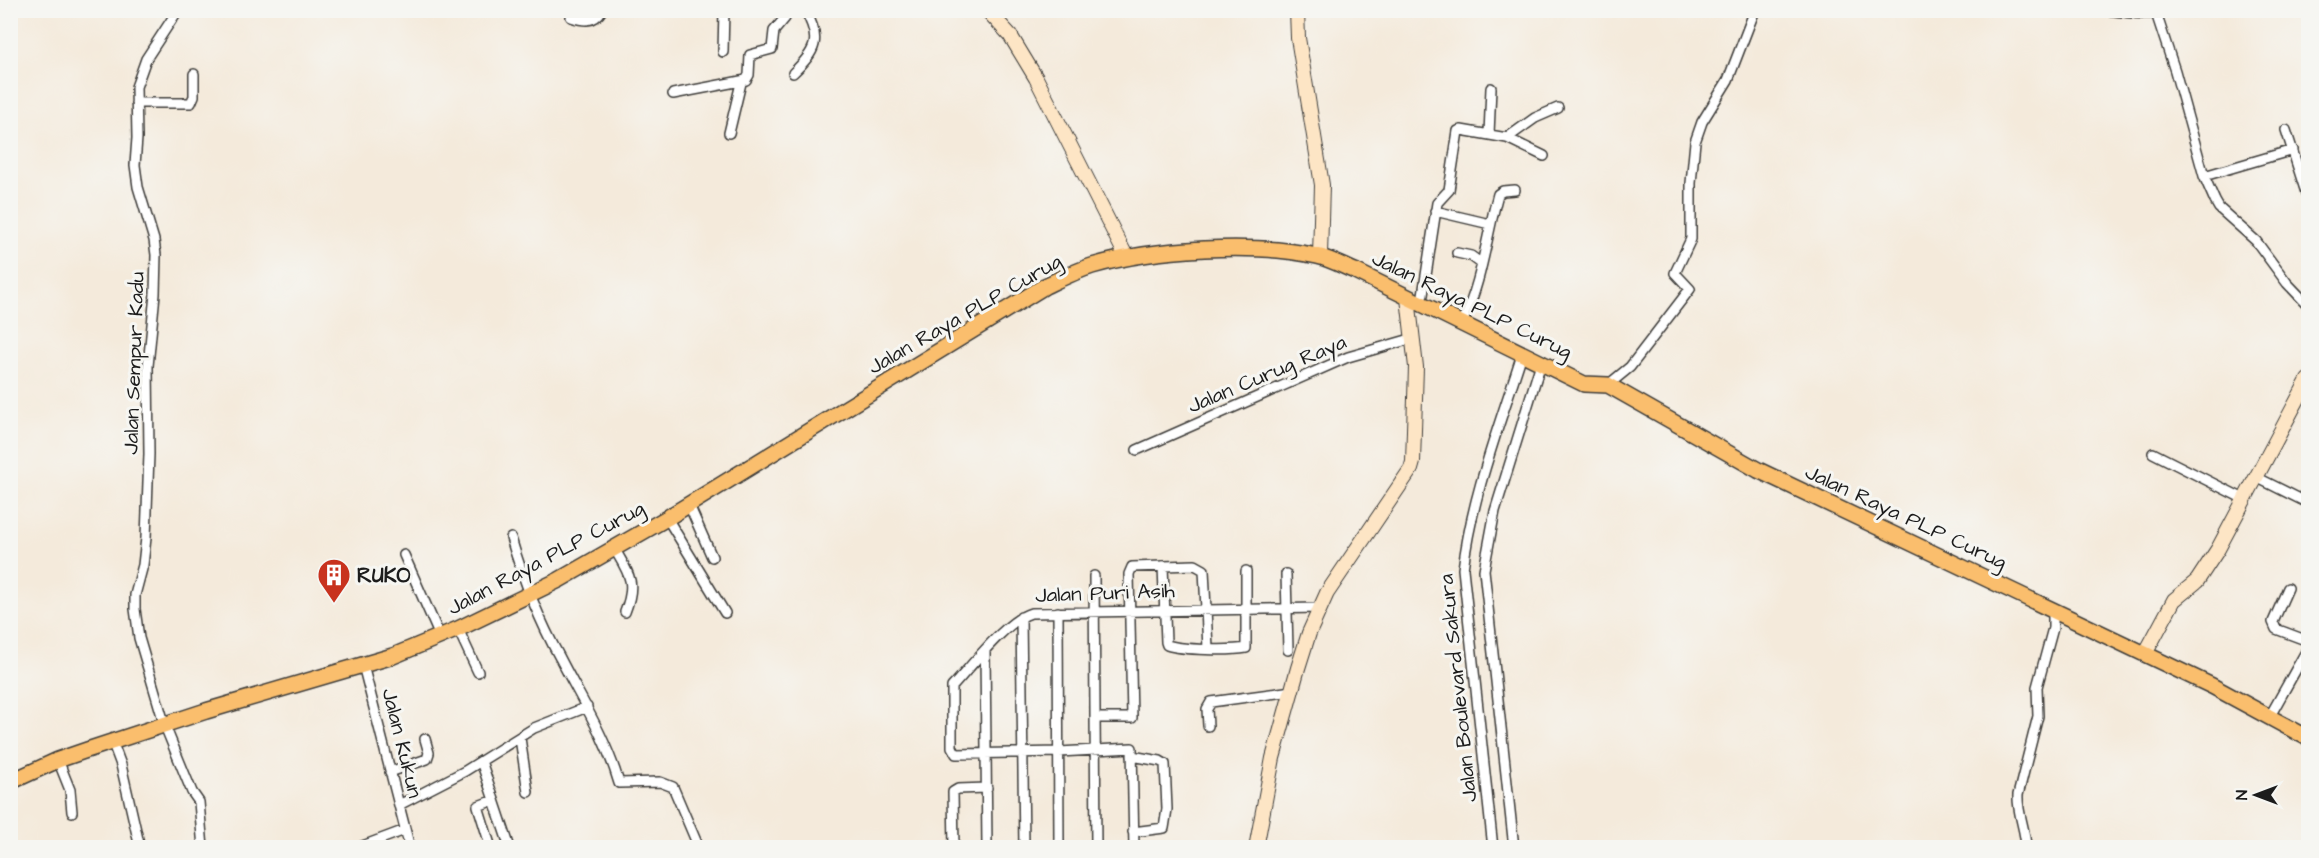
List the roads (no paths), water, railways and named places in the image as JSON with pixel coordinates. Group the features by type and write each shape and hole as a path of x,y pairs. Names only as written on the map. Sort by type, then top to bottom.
{"main road":[{"name":"Jalan Raya PLP Curug","path":"10,782 58,760 112,741 363,665 413,648 458,629 530,594 667,518 1045,286 1090,266 1127,258 1227,249 1274,249 1320,256 1356,271 1584,384 1608,385 1758,470 1945,561 2031,599 2053,612 2145,654 2270,716 2308,738"}],"street":[{"name":"Jalan Sempur Kadu","path":"178,10 140,70 135,87 135,165 138,187 154,240 156,255 155,294 148,366 149,454 146,538 143,565 135,595 135,609 139,638 165,726 192,792 199,802 203,848"},
{"path":"571,16 593,20 602,10"},
{"path":"723,52 724,10"},
{"path":"673,94 741,83 748,78 750,55 772,49 774,31 785,18 788,10"},
{"path":"793,73 812,52 814,30 805,10"},
{"path":"987,10 1010,35 1036,78 1127,258"},
{"path":"1297,10 1298,38 1322,185 1320,256"},
{"path":"1608,385 1630,367 1690,289 1675,273 1691,239 1691,183 1695,142 1702,122 1728,80 1755,10"},
{"path":"2106,10 2156,12 2176,10"},
{"path":"2156,12 2204,176 2219,208 2256,241 2287,284 2308,305"},
{"path":"136,103 191,103 194,96 194,74"},
{"path":"729,133 741,83"},
{"path":"1489,134 1491,88"},
{"path":"1507,138 1535,118 1558,108"},
{"path":"1256,848 1273,758 1303,651 1319,608 1332,585 1411,469 1415,448 1413,300 1423,295 1437,202 1449,190 1458,132 1461,130 1507,138 1521,147 1544,156"},
{"path":"2286,130 2308,199"},
{"path":"2204,176 2293,150"},
{"path":"1462,324 1473,299 1498,194 1515,190"},
{"path":"1435,212 1490,224"},
{"path":"1456,253 1474,257 1482,264"},
{"name":"Jalan Curug Raya","path":"1137,450 1348,357 1414,338"},
{"name":"Jalan Boulevard Sakura","path":"1493,848 1463,569 1466,540 1475,505 1522,354"},
{"name":"Jalan Boulevard Sakura","path":"1514,848 1484,570 1487,544 1495,511 1541,363"},
{"path":"2145,654 2174,600 2197,581 2205,570 2308,382"},
{"path":"2153,453 2244,499"},
{"path":"2256,477 2308,503"},
{"path":"689,505 712,557"},
{"path":"667,518 724,613"},
{"path":"511,538 530,594 560,658 601,734 619,783 660,782 673,787 699,848"},
{"path":"614,548 628,573 631,585 632,595 625,612"},
{"path":"404,555 438,632 437,638"},
{"path":"1095,718 1132,718 1129,570 1132,567 1195,565 1204,570 1208,648"},
{"path":"1164,566 1165,637 1167,645 1174,647 1246,648 1246,571"},
{"path":"1286,574 1288,650"},
{"path":"1094,576 1096,848"},
{"path":"2288,588 2273,622 2276,629 2308,641"},
{"name":"Jalan Puri Asih","path":"1133,832 1164,828 1167,809 1166,764 1132,752 1096,750 956,754 954,752 951,691 985,651 1021,616 1031,613 1319,608"},
{"path":"1058,612 1059,848"},
{"path":"2026,848 2018,795 2038,716 2037,687 2053,628 2053,612"},
{"path":"1021,616 1024,848"},
{"path":"458,629 478,672"},
{"path":"2270,716 2308,648"},
{"path":"985,651 987,848"},
{"name":"Jalan Kukun","path":"363,665 410,848"},
{"path":"1208,726 1207,709 1211,702 1292,691"},
{"path":"399,805 465,771 534,728 586,707"},
{"path":"1479,725 1500,723"},
{"path":"520,738 528,792"},
{"path":"390,772 427,759 429,753 425,739"},
{"path":"112,741 121,765 140,848"},
{"path":"1132,752 1134,848"},
{"path":"58,760 70,790 72,812"},
{"path":"481,761 510,848"},
{"path":"954,848 953,792 958,789 987,788"},
{"path":"491,848 478,806 494,800"},
{"name":"Jalan Kukun","path":"357,848 405,830"}],"place":[{"name":"RUKO","path":"334,604"}]}
